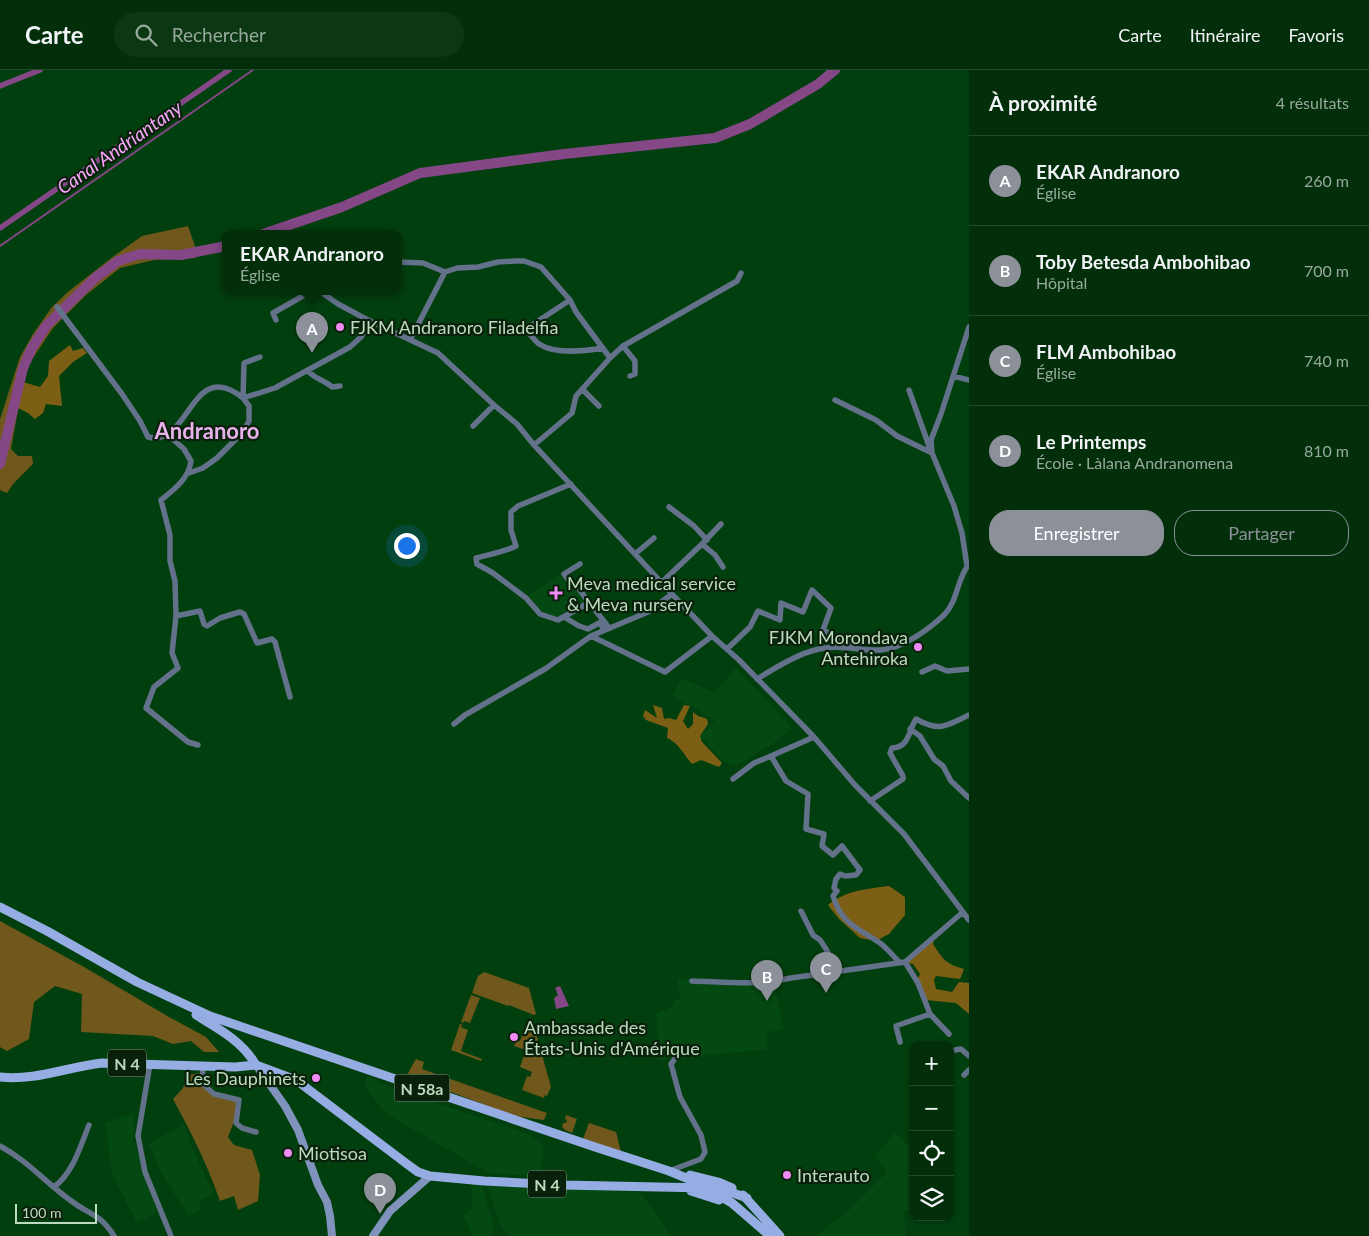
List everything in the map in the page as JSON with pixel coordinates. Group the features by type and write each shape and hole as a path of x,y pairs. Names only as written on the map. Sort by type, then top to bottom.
{"main road":[{"name":"N 58a","path":"0,907 48,931 137,982 210,1016 595,1147 669,1171 718,1182 733,1188 747,1198"},
{"path":"177,1002 241,1045 249,1053 256,1065"},
{"name":"N 4","path":"0,1077 25,1078 81,1066 102,1064 235,1067 256,1065 296,1080 418,1172 430,1176 484,1181 722,1189 747,1198 780,1236"},
{"name":"N 58a","path":"669,1171 707,1188"},
{"name":"N 4","path":"654,1187 700,1193 722,1201 742,1211 770,1236"},
{"path":"707,1188 742,1211"}],"street":[{"path":"402,262 423,263 445,272 458,268 478,267 498,262 524,261 541,267 570,300 576,312 610,358"},
{"path":"410,340 445,272"},
{"path":"534,445 572,413 576,396 623,346 737,280 741,273"},
{"path":"276,320 272,313 305,295"},
{"path":"325,295 371,322 438,353 517,424 534,445 672,594 814,737 870,800 904,834 969,920"},
{"path":"570,300 526,329 540,345 546,347 578,352 603,348"},
{"path":"57,307 122,394 148,437 160,438 168,434 211,387 223,386 234,390 243,398 249,406 249,421 243,432 210,463 203,468 189,473"},
{"path":"243,398 275,388 350,347 361,337 371,322"},
{"path":"932,453 931,440 969,327"},
{"path":"623,346 634,360 635,374 630,376"},
{"path":"243,398 244,363 260,357"},
{"path":"308,371 314,378 324,381 332,387 340,386"},
{"path":"953,376 969,380"},
{"path":"582,389 599,406"},
{"path":"757,679 784,664 820,648 881,650 895,647 931,626 946,613 955,598 968,565 962,533 954,506 908,390"},
{"path":"835,400 876,420 897,436 932,453"},
{"path":"473,426 494,405"},
{"path":"168,434 184,449 191,461 189,473 175,490 161,500 170,535 170,561 175,581 176,616 172,653 178,668 154,688 146,708 188,742 198,745"},
{"path":"570,484 518,506 510,512 510,530 516,546 508,550 503,549 476,558 477,564 493,573 526,598 540,614 558,620 588,603"},
{"path":"669,508 694,526 707,540"},
{"path":"662,582 707,540 721,524"},
{"path":"635,554 654,538"},
{"path":"702,544 715,555 723,567"},
{"path":"580,564 564,574 574,586 578,587 608,628"},
{"path":"727,649 750,627 758,611 780,620 781,602 803,612 812,590 831,608 823,630 855,648"},
{"path":"454,724 465,715 545,669 591,636 648,612 672,594"},
{"path":"176,616 200,611 204,624 207,626 220,618 240,612 244,614 256,643 272,639 275,642 290,697"},
{"path":"564,617 578,626 588,629 601,622 602,627 608,628"},
{"path":"591,636 664,672 712,636"},
{"path":"922,672 935,666 947,671 969,669"},
{"path":"870,800 902,779 903,776 890,753 892,748 904,745 909,738 910,729 916,719 928,726 948,726 969,715"},
{"path":"910,729 920,736 934,759 942,766 951,781 969,798"},
{"path":"733,779 754,763 814,737"},
{"path":"771,756 786,781 808,794 806,829 824,834 822,846 833,855 842,846 860,870 856,875 845,876 840,874 836,879 834,888 837,891 832,896 843,917 856,930 881,944 902,963 918,983 930,1014 949,1034"},
{"path":"801,911 813,935 820,940 838,972"},
{"path":"692,981 774,982 902,963 963,912"},
{"path":"900,1042 896,1026 930,1014"},
{"path":"955,1050 961,1049 969,1056"},
{"path":"669,1171 701,1159 705,1152 701,1135 680,1097 671,1064 674,1060"},
{"path":"150,1064 138,1136 145,1172 171,1236"},
{"path":"256,1065 285,1106 298,1130 318,1185 327,1202 332,1236"},
{"path":"202,1066 204,1085 214,1094 239,1100 236,1123 242,1128 256,1132"},
{"path":"964,1075 969,1070"},
{"path":"54,1187 66,1174 89,1125"},
{"path":"0,1146 26,1162 71,1202 96,1214 114,1236"},
{"path":"373,1236 390,1211 430,1176"}],"shaded area":[{"path":"188,226 198,255 195,258 154,260 120,268 86,295 53,328 31,361 23,382 11,449 18,456 32,456 33,464 13,484 7,493 0,490 0,419 20,357 52,307 69,291 142,236"},
{"path":"70,345 73,351 83,348 87,353 73,362 59,376 62,406 46,404 43,413 35,419 18,408 23,382 40,387 48,376 49,361"},
{"name":"Meva medical service & Meva nursery","path":"562,574 585,602 559,617 541,611 528,596"},
{"path":"736,668 792,728 774,743 737,765 723,761 700,736 715,720 672,695 683,678 714,693"},
{"path":"653,705 662,708 664,719 676,720 684,705 690,706 683,721 688,729 693,724 693,712 707,719 708,724 700,736 702,742 722,763 719,767 701,760 692,764 678,746 667,738 668,728 646,720 643,716 645,710 657,718"},
{"path":"889,886 905,897 905,915 889,934 876,941 860,938 839,919 828,905 849,893"},
{"path":"0,921 206,1037 219,1052 204,1052 191,1041 173,1044 153,1036 81,1032 82,994 55,986 34,1002 29,1039 7,1051 0,1047"},
{"path":"935,934 933,944 943,958 949,963 964,969 960,979 936,976 934,980 936,989 952,992 959,982 969,983 969,1014 956,1003 926,1000 915,984 920,974 913,964 906,963"},
{"path":"484,972 529,988 536,1014 534,1015 472,993 478,976"},
{"path":"678,979 774,982 784,1030 766,1032 768,1049 660,1060 656,1014 671,1007 674,1000 680,999"},
{"path":"560,986 569,1006 556,1009 554,998 558,995 555,988"},
{"path":"471,995 480,998 470,1023 464,1021 463,1023 461,1022"},
{"path":"531,1019 551,1087 544,1098 522,1090 527,1076 530,1077 532,1072 520,1067 526,1050 514,1046 516,1040 520,1041"},
{"path":"460,1024 462,1024 461,1027 468,1030 461,1051 482,1059 481,1061 451,1050"},
{"path":"416,1059 424,1062 422,1069 547,1113 544,1120 515,1116 411,1077 408,1073"},
{"path":"203,1073 203,1087 214,1094 237,1100 235,1119 228,1137 234,1145 252,1150 260,1175 258,1201 238,1210 234,1196 220,1201 199,1149 173,1099 183,1088 188,1075"},
{"path":"370,1075 389,1087 528,1134 543,1145 541,1177 486,1173 390,1116 384,1112 365,1085 367,1077"},
{"path":"134,1114 134,1141 157,1212 137,1223 112,1174 105,1122"},
{"path":"566,1115 577,1119 572,1133 562,1127 563,1123 566,1123 567,1120 565,1119"},
{"path":"589,1123 616,1132 621,1152 583,1139"},
{"path":"184,1124 191,1146 214,1194 200,1200 200,1209 189,1216 161,1173 149,1144"},
{"path":"895,1133 909,1146 909,1210 904,1211 906,1236 816,1236 846,1213 887,1172 875,1157"},
{"path":"481,1182 495,1232 490,1236 472,1236 464,1216 472,1208 471,1184"},
{"path":"487,1185 640,1192 671,1236 510,1236 501,1226"}],"waterway":[{"path":"0,86 40,70"},
{"path":"0,228 229,70"},
{"name":"Canal Andriantany","path":"0,246 253,70"},
{"path":"275,230 342,207 420,173 564,154 715,138 750,124 818,84 835,70"},
{"path":"0,464 23,368 32,348 46,326 95,278 118,261 140,254 181,255 222,247"}],"place":[{"name":"FJKM Andranoro Filadelfia","path":"340,327"},
{"name":"EKAR Andranoro","path":"312,353"},
{"name":"Meva medical service & Meva nursery","path":"556,593"},
{"name":"FJKM Morondava Antehiroka","path":"918,647"},
{"name":"FLM Ambohibao","path":"826,993"},
{"name":"Toby Betesda Ambohibao","path":"767,1001"},
{"name":"Ambassade des États-Unis d'Amérique","path":"514,1037"},
{"name":"Les Dauphinets","path":"316,1078"},
{"name":"Miotisoa","path":"288,1153"},
{"name":"Interauto","path":"787,1175"},
{"name":"Le Printemps","path":"380,1214"}],"district":[{"name":"Andranoro","path":"207,430"}]}
